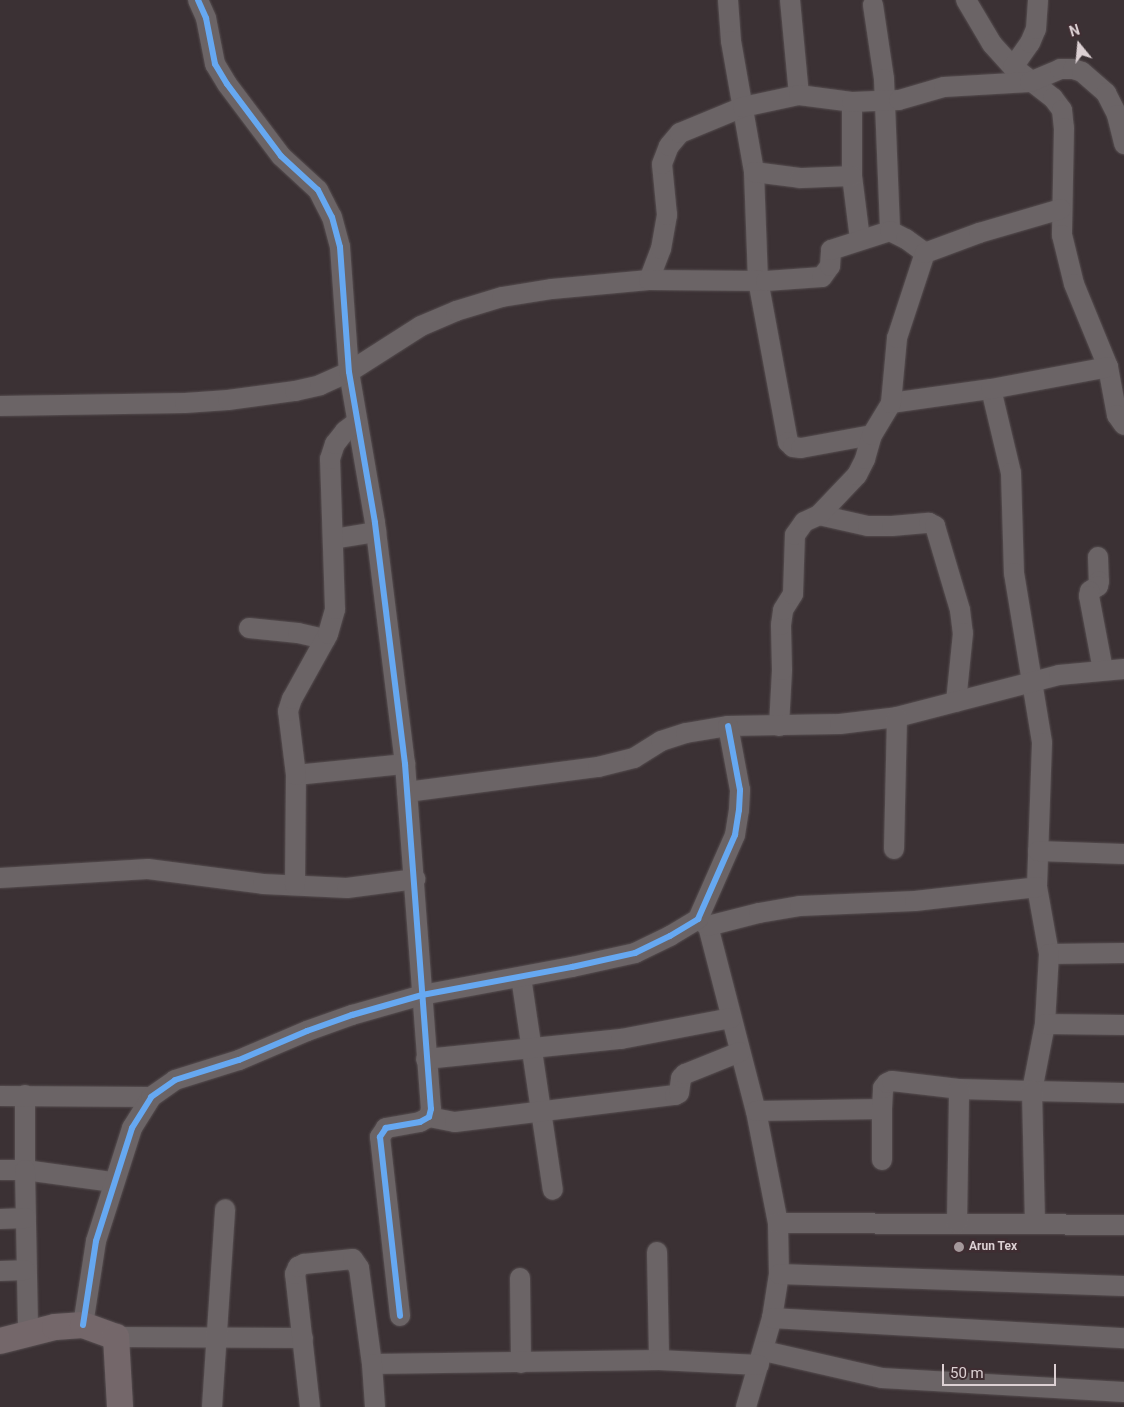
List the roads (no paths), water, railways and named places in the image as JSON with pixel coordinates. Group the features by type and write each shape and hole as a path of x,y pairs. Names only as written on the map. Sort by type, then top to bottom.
{"main road":[{"path":"0,1341 55,1327 83,1325 116,1337 120,1407"}],"street":[{"path":"198,0 206,18 215,64 227,84 281,156 318,190 332,217 340,247 349,372 376,532 405,764 431,1110 429,1117"},
{"path":"728,0 731,41 754,172 758,280 788,442 793,448 801,448 872,435"},
{"path":"790,0 799,95"},
{"path":"966,0 992,44 1013,67 1053,98 1062,110 1064,128 1062,235 1074,284 1108,367 1117,415 1124,425"},
{"path":"1013,67 1030,43 1036,29 1038,0"},
{"path":"874,5 884,79 890,231"},
{"path":"649,280 661,250 667,215 662,164 669,146 680,133 743,107 799,95 852,102 899,100 944,87 1030,82 1060,69 1073,69 1082,72 1106,93 1117,116 1124,144"},
{"path":"852,102 852,176 860,239"},
{"path":"754,172 800,178 852,176"},
{"path":"925,253 979,233 1061,209"},
{"path":"0,406 228,400 295,392 320,385 349,372 421,326 502,297 552,289 649,280 758,280 822,277 830,266 831,250 860,239 890,231 906,239 925,253"},
{"path":"779,726 782,670 781,625 783,610 792,594 795,535 804,522 819,515 856,475 865,459 872,435 891,403 897,338 925,253"},
{"path":"891,403 991,389 1108,367"},
{"path":"991,389 1011,473 1014,572 1042,743 1037,888 1049,954 1045,1024 1032,1091 1035,1223"},
{"path":"295,885 296,775 288,711 292,699 325,639 334,609 330,459 335,444 345,431 357,422"},
{"path":"819,515 868,526 929,523 935,526 960,610 963,633 956,702"},
{"path":"333,539 376,532"},
{"path":"1098,557 1098,586 1090,591 1089,596 1103,670"},
{"path":"249,628 298,633 325,639"},
{"path":"407,792 598,768 634,758 661,741 686,733 728,726 840,724 897,716 1059,675 1124,669"},
{"path":"894,849 897,716"},
{"path":"728,726 740,790 740,810 735,835 703,923 756,1112 778,1223 779,1274 772,1318 762,1358 746,1407"},
{"path":"296,775 405,764"},
{"path":"1038,851 1124,854"},
{"path":"0,878 148,869 216,879 347,888 415,879"},
{"path":"83,1325 96,1241 113,1182 132,1128 151,1097 174,1080 239,1060 307,1031 422,995 635,953 703,923 800,906 915,901 1037,888"},
{"path":"1049,954 1124,953"},
{"path":"521,977 543,1112 552,1190"},
{"path":"426,1059 621,1039 731,1018"},
{"path":"1045,1024 1124,1025"},
{"path":"400,1316 380,1137 386,1128 420,1122 429,1117 455,1122 675,1095 679,1093 681,1078 685,1074 740,1052"},
{"path":"882,1160 883,1088 892,1081 959,1089 1124,1093"},
{"path":"957,1223 959,1089"},
{"path":"25,1095 25,1270 28,1333"},
{"path":"0,1096 151,1097"},
{"path":"756,1112 882,1109"},
{"path":"0,1170 25,1170 113,1182"},
{"path":"212,1407 225,1209"},
{"path":"0,1219 26,1218"},
{"path":"778,1223 1124,1225"},
{"path":"657,1252 659,1360"},
{"path":"310,1407 295,1274 298,1268 304,1264 353,1259 359,1268 372,1364 375,1407"},
{"path":"0,1271 25,1270"},
{"path":"779,1274 1124,1286"},
{"path":"520,1278 521,1363"},
{"path":"772,1318 1124,1338"},
{"path":"116,1337 303,1338"},
{"path":"372,1364 762,1358 882,1378 1124,1392"}],"place":[{"name":"Arun Tex","path":"959,1247"}]}
